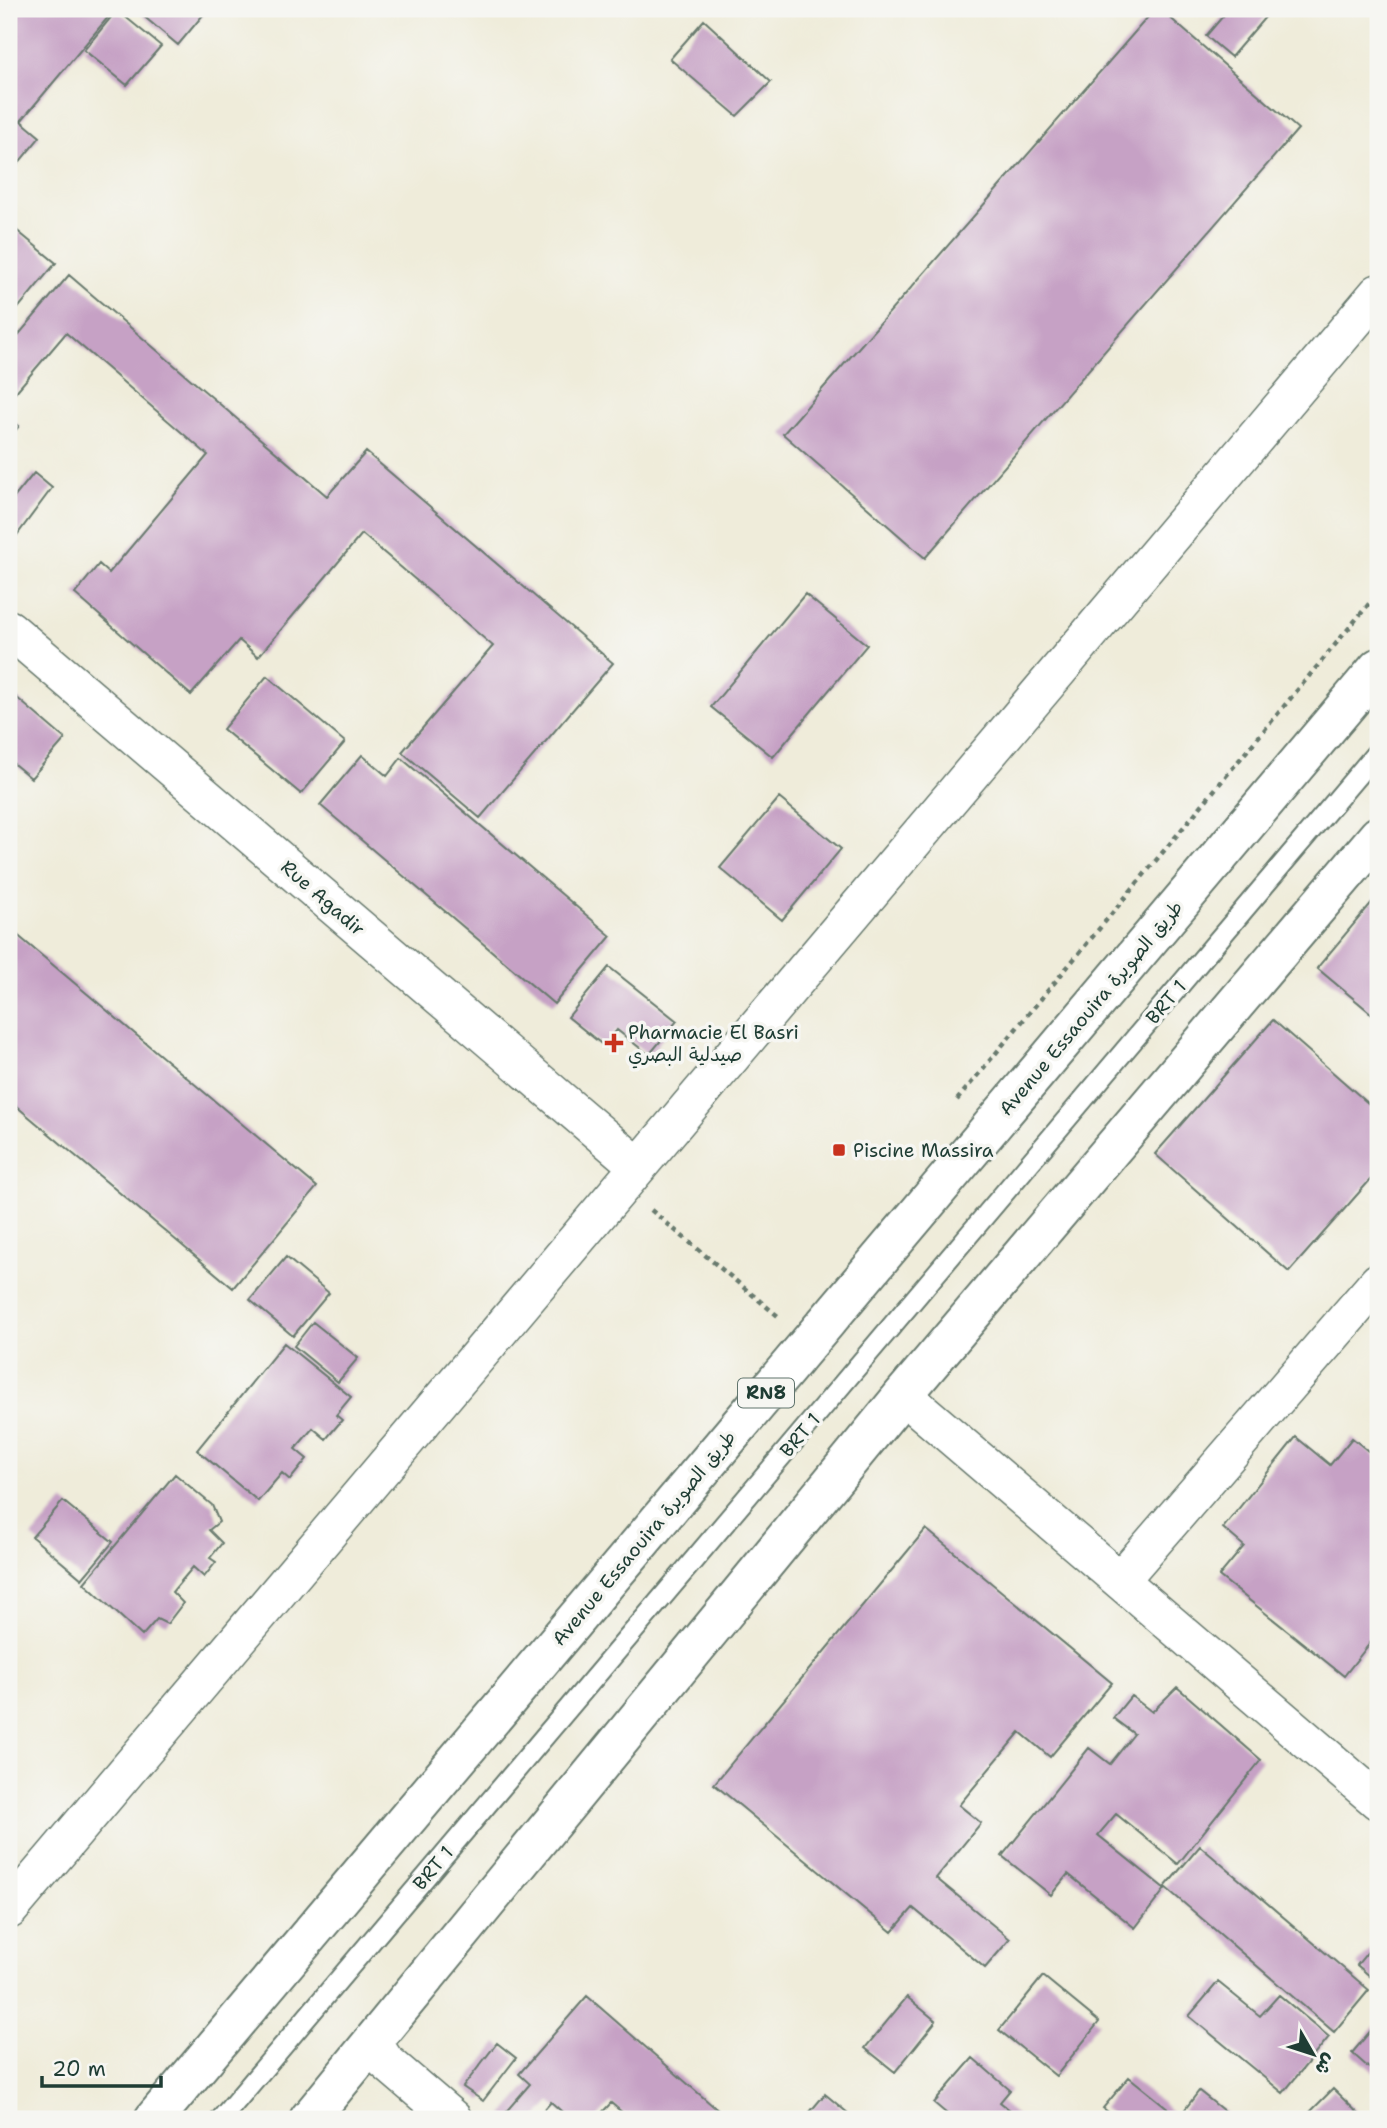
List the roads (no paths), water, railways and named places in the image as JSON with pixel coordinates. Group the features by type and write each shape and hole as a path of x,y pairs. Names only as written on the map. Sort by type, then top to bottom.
{"main road":[{"name":"Avenue Essaouira طريق الصويرة","path":"154,2119 1378,667"},
{"path":"309,2119 374,2044 903,1395 1378,836"}],"street":[{"path":"9,1910 1378,293"},
{"name":"Rue Agadir","path":"9,629 630,1176"},
{"path":"1121,1579 1378,1282"},
{"path":"903,1395 1378,1801"},
{"path":"374,2044 386,2061 453,2119"}],"lane":[{"name":"BRT 1","path":"221,2119 1378,751"}],"place":[{"name":"Pharmacie El Basri صيدلية البصري","path":"614,1043"},
{"name":"Piscine Massira","path":"839,1150"}]}
